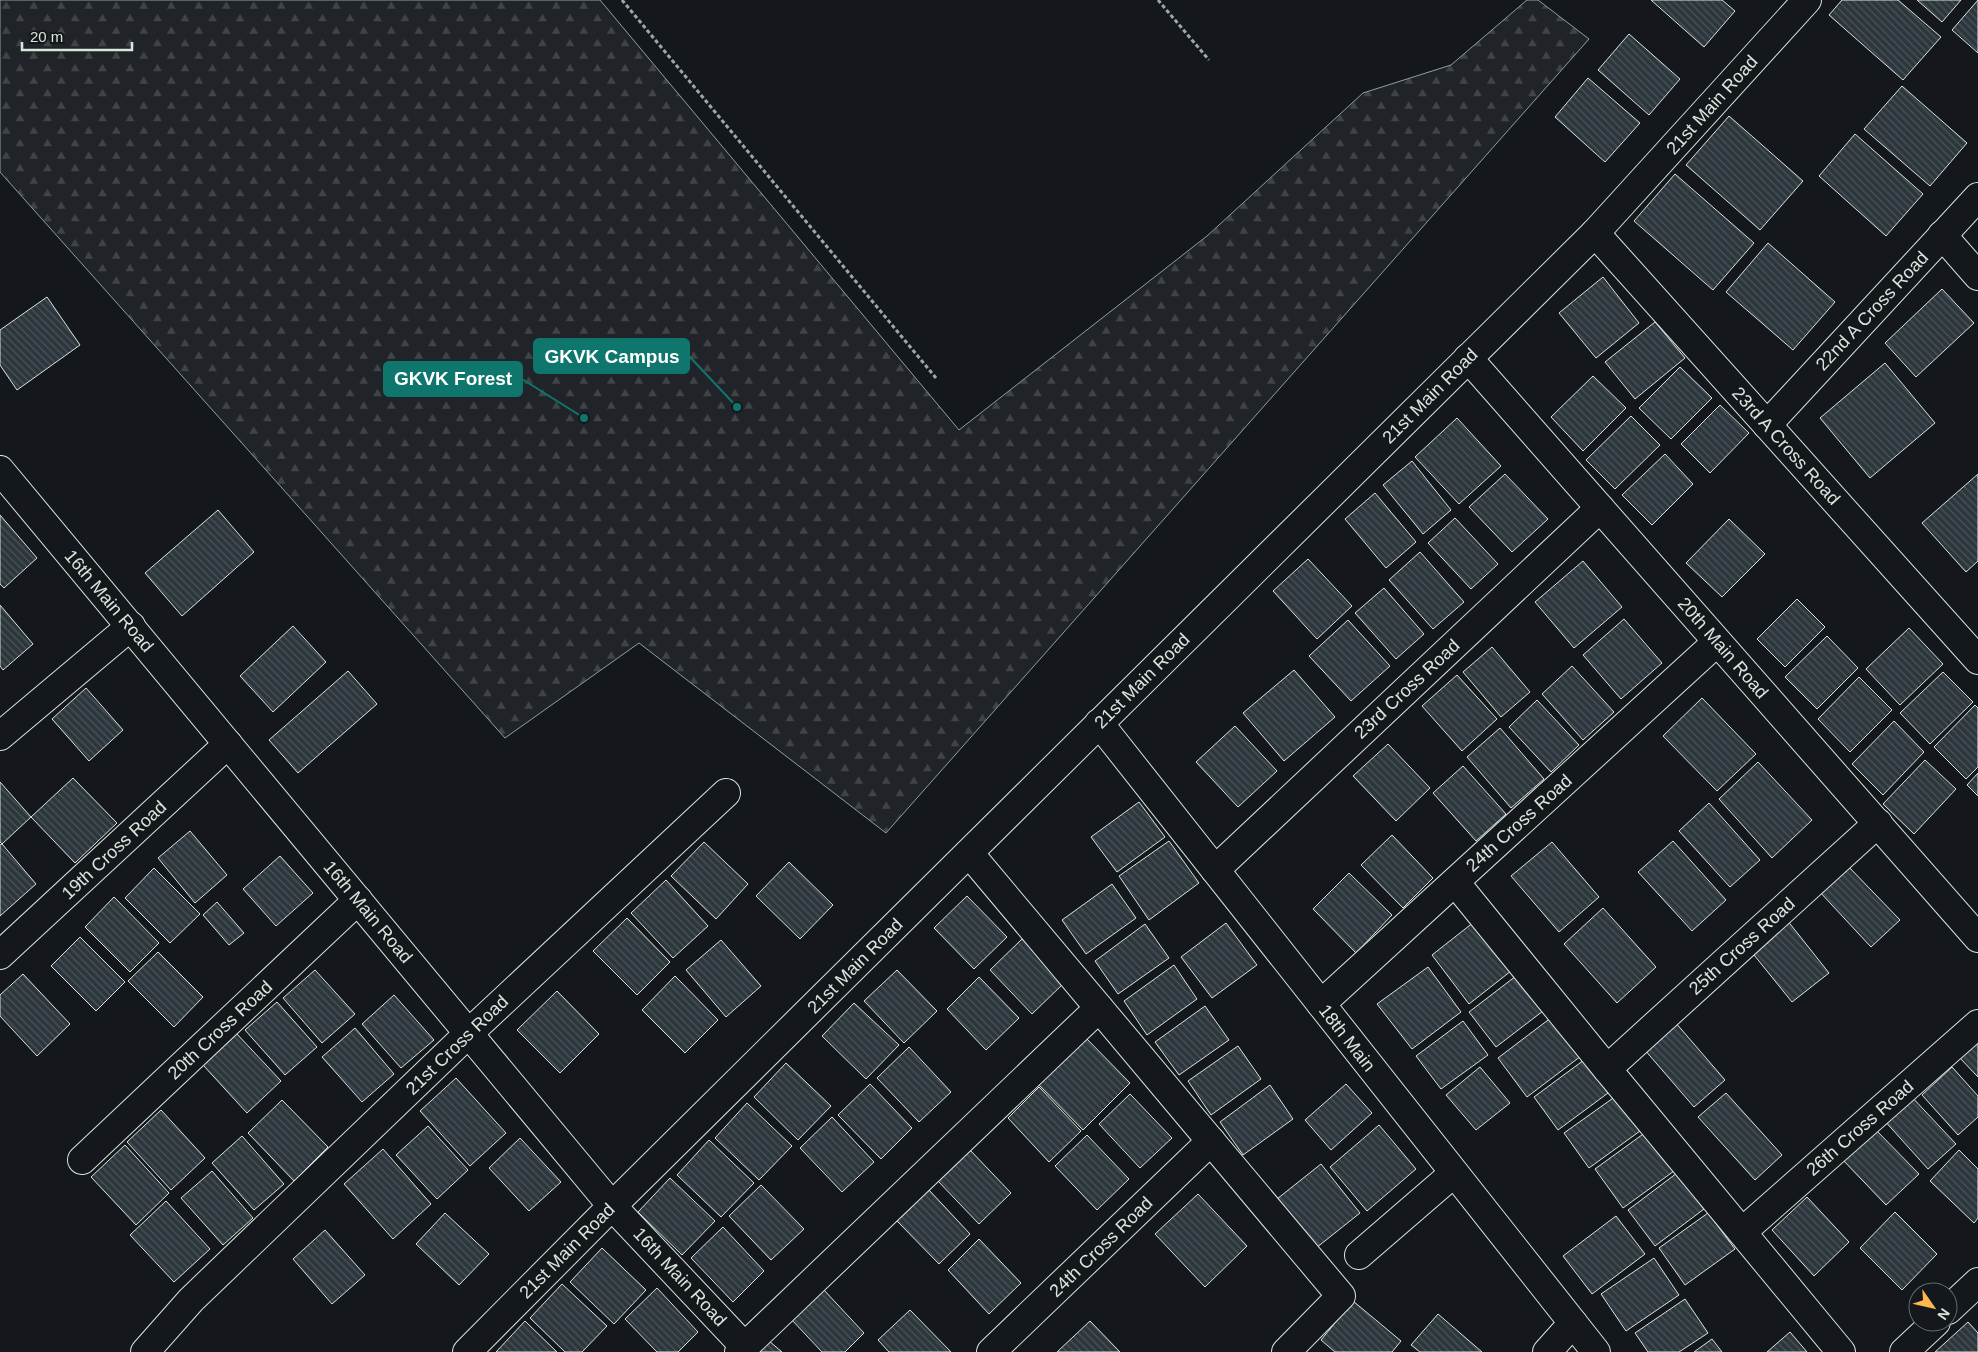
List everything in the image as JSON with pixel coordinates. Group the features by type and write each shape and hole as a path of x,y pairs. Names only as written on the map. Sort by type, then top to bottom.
{"street":[{"name":"21st Main Road","path":"467,1352 612,1206 1595,233 1807,0"},
{"name":"22nd A Cross Road","path":"1767,424 1978,197"},
{"name":"23rd A Cross Road","path":"1595,233 1978,660"},
{"path":"1942,235 1978,276"},
{"name":"20th Main Road","path":"1468,358 1978,938"},
{"name":"16th Main Road","path":"0,470 612,1206 742,1349"},
{"name":"23rd Cross Road","path":"1215,870 1600,508"},
{"path":"0,736 131,626"},
{"name":"24th Cross Road","path":"1321,1004 1717,642"},
{"name":"18th Main","path":"1099,724 1596,1352"},
{"name":"19th Cross Road","path":"0,955 228,744"},
{"name":"21st Cross Road","path":"145,1352 191,1300 469,1033 726,792"},
{"name":"25th Cross Road","path":"1607,1069 1878,824"},
{"path":"969,853 1342,1296 1286,1352"},
{"path":"1455,882 1607,1069 1842,1352"},
{"name":"20th Cross Road","path":"82,1160 358,900"},
{"path":"742,1349 1099,1008"},
{"name":"26th Cross Road","path":"1742,1232 1978,1024"},
{"name":"24th Cross Road","path":"991,1352 1211,1141"},
{"path":"1359,1256 1454,1173"},
{"path":"1958,1301 1978,1282"},
{"path":"1547,1352 1573,1323"},
{"path":"1904,1352 1925,1332"}],"path":[{"path":"622,0 936,378"},
{"path":"1158,0 1209,60"}],"green space":[{"path":"0,0 600,0 959,430 1207,236 1363,93 1451,65 1527,0 1538,0 1589,39 886,833 639,643 505,738 0,172"}],"building":[{"path":"1651,0 1722,0 1735,11 1704,47"},
{"path":"1842,0 1898,0 1941,37 1903,80 1829,15"},
{"path":"1917,0 1961,0 1942,22"},
{"path":"1978,0 1978,53 1952,30"},
{"path":"1629,34 1680,79 1649,115 1598,70"},
{"path":"1588,78 1640,123 1605,162 1555,117"},
{"path":"1902,86 1967,143 1930,186 1864,129"},
{"path":"1729,116 1803,181 1760,230 1686,165"},
{"path":"1855,134 1923,194 1886,236 1819,176"},
{"path":"1675,174 1754,243 1713,290 1634,221"},
{"path":"1768,243 1835,302 1793,350 1726,292"},
{"path":"1603,277 1639,323 1596,358 1559,313"},
{"path":"1942,289 1974,323 1916,377 1885,343"},
{"path":"47,297 80,345 17,390 0,365 0,330"},
{"path":"1655,322 1685,358 1635,399 1605,362"},
{"path":"1885,363 1935,423 1870,478 1820,418"},
{"path":"1680,367 1712,398 1671,439 1639,408"},
{"path":"1593,376 1626,408 1583,451 1551,417"},
{"path":"1720,405 1749,433 1710,473 1681,444"},
{"path":"1631,416 1660,445 1615,489 1586,460"},
{"path":"1457,418 1501,466 1459,504 1415,457"},
{"path":"1665,454 1693,484 1652,525 1622,495"},
{"path":"1412,461 1451,510 1423,534 1383,485"},
{"path":"1505,474 1548,519 1512,552 1469,507"},
{"path":"1978,474 1978,561 1966,572 1922,523"},
{"path":"1375,493 1416,542 1386,568 1345,519"},
{"path":"218,510 254,552 182,616 145,573"},
{"path":"0,515 37,558 4,588 0,584"},
{"path":"1455,518 1498,564 1471,589 1428,543"},
{"path":"1729,519 1765,554 1722,597 1686,563"},
{"path":"1420,552 1464,602 1433,629 1389,580"},
{"path":"1308,559 1352,606 1317,639 1273,591"},
{"path":"1583,561 1622,607 1574,648 1535,602"},
{"path":"1384,588 1424,634 1396,659 1355,613"},
{"path":"1797,599 1825,627 1785,667 1757,639"},
{"path":"0,605 33,644 3,670 0,666"},
{"path":"1624,619 1662,663 1621,699 1583,655"},
{"path":"1348,620 1390,666 1351,701 1309,656"},
{"path":"293,626 326,662 273,712 240,676"},
{"path":"1909,628 1943,664 1900,705 1866,669"},
{"path":"1827,636 1858,668 1817,709 1785,677"},
{"path":"1492,647 1530,692 1501,717 1463,672"},
{"path":"1572,666 1614,712 1583,740 1542,694"},
{"path":"1294,670 1335,717 1284,761 1243,713"},
{"path":"348,671 377,704 298,773 269,740"},
{"path":"1943,672 1973,702 1930,744 1900,713"},
{"path":"1457,675 1497,719 1462,751 1422,706"},
{"path":"1859,677 1892,710 1850,752 1818,719"},
{"path":"86,688 123,730 89,761 52,719"},
{"path":"1702,698 1756,754 1717,791 1663,736"},
{"path":"1537,700 1579,745 1551,772 1509,727"},
{"path":"1975,705 1978,708 1978,767 1966,779 1934,747"},
{"path":"1894,721 1924,752 1883,795 1852,764"},
{"path":"1235,726 1277,771 1238,807 1196,762"},
{"path":"1500,728 1544,779 1511,808 1467,757"},
{"path":"1388,744 1430,788 1396,821 1353,776"},
{"path":"1925,760 1956,789 1914,834 1883,804"},
{"path":"1758,762 1812,820 1772,858 1719,799"},
{"path":"1463,766 1506,814 1476,841 1433,793"},
{"path":"1978,773 1978,796 1967,785"},
{"path":"73,778 117,823 75,863 31,817"},
{"path":"0,782 31,817 2,844 0,842"},
{"path":"1139,802 1165,837 1117,872 1091,837"},
{"path":"1709,803 1760,860 1730,887 1679,831"},
{"path":"190,831 227,875 195,903 158,858"},
{"path":"1392,835 1433,878 1403,908 1361,865"},
{"path":"1169,841 1199,883 1149,920 1119,876"},
{"path":"1673,841 1726,900 1692,931 1638,872"},
{"path":"704,842 748,884 716,919 671,876"},
{"path":"1552,842 1599,897 1559,932 1511,876"},
{"path":"2,844 36,884 0,916 0,845"},
{"path":"280,856 313,893 276,926 243,889"},
{"path":"789,862 833,905 800,939 756,896"},
{"path":"1846,864 1900,920 1871,947 1818,890"},
{"path":"154,868 200,914 170,943 125,898"},
{"path":"1349,873 1392,915 1356,953 1313,909"},
{"path":"666,880 708,926 673,958 631,913"},
{"path":"1112,884 1136,918 1086,954 1062,920"},
{"path":"967,896 1007,937 974,969 934,928"},
{"path":"114,897 159,943 130,972 85,927"},
{"path":"217,902 244,933 229,945 203,915"},
{"path":"1603,908 1656,967 1617,1003 1564,944"},
{"path":"627,918 670,962 637,995 593,951"},
{"path":"1787,920 1829,973 1792,1002 1750,950"},
{"path":"1474,922 1511,971 1469,1004 1432,955"},
{"path":"1226,923 1257,965 1212,998 1181,957"},
{"path":"1145,924 1169,958 1118,994 1095,961"},
{"path":"80,937 125,982 96,1011 51,966"},
{"path":"1022,939 1064,983 1032,1014 990,970"},
{"path":"721,940 761,986 726,1017 686,970"},
{"path":"158,952 203,997 174,1027 128,981"},
{"path":"1174,965 1197,999 1147,1035 1124,1001"},
{"path":"1428,967 1461,1012 1412,1049 1377,1004"},
{"path":"315,970 355,1014 322,1043 283,998"},
{"path":"897,970 937,1011 904,1043 864,1001"},
{"path":"23,974 70,1024 37,1056 0,1016 0,995"},
{"path":"675,976 718,1020 685,1053 642,1010"},
{"path":"1516,976 1543,1011 1496,1047 1469,1012"},
{"path":"979,977 1019,1018 986,1050 947,1009"},
{"path":"557,991 599,1034 560,1073 517,1030"},
{"path":"394,995 434,1040 401,1068 362,1024"},
{"path":"277,1002 317,1047 285,1075 245,1030"},
{"path":"854,1003 899,1045 866,1079 822,1036"},
{"path":"1205,1006 1229,1040 1179,1075 1155,1042"},
{"path":"1552,1017 1581,1056 1527,1097 1498,1058"},
{"path":"1463,1021 1488,1055 1441,1089 1416,1056"},
{"path":"1675,1022 1725,1080 1694,1107 1644,1049"},
{"path":"355,1028 394,1074 362,1102 322,1057"},
{"path":"236,1033 281,1081 247,1113 203,1065"},
{"path":"1083,1035 1130,1083 1083,1130 1036,1082"},
{"path":"1978,1037 1978,1077 1958,1056"},
{"path":"1238,1046 1261,1079 1211,1115 1188,1081"},
{"path":"909,1047 951,1092 919,1122 877,1078"},
{"path":"1584,1060 1608,1093 1558,1130 1534,1097"},
{"path":"786,1063 831,1106 798,1140 754,1097"},
{"path":"1480,1067 1510,1103 1476,1130 1446,1095"},
{"path":"1952,1067 1978,1096 1978,1117 1958,1135 1922,1095"},
{"path":"456,1078 506,1133 470,1166 420,1111"},
{"path":"870,1084 912,1128 881,1159 838,1115"},
{"path":"1346,1084 1372,1113 1331,1150 1305,1120"},
{"path":"1270,1085 1293,1119 1243,1155 1220,1122"},
{"path":"1039,1087 1081,1131 1049,1162 1008,1118"},
{"path":"1726,1093 1782,1155 1755,1180 1698,1117"},
{"path":"1130,1094 1172,1138 1140,1168 1099,1124"},
{"path":"1909,1094 1956,1144 1928,1169 1883,1119"},
{"path":"1616,1096 1640,1131 1589,1168 1564,1133"},
{"path":"282,1100 328,1147 294,1181 248,1133"},
{"path":"747,1103 792,1146 759,1180 715,1138"},
{"path":"161,1110 205,1158 171,1190 127,1142"},
{"path":"832,1117 874,1162 842,1192 800,1148"},
{"path":"1379,1125 1416,1169 1367,1211 1330,1167"},
{"path":"428,1126 468,1170 437,1199 396,1155"},
{"path":"1874,1128 1919,1174 1886,1205 1842,1159"},
{"path":"1646,1132 1674,1171 1623,1208 1595,1169"},
{"path":"1087,1135 1129,1179 1097,1210 1055,1166"},
{"path":"242,1136 284,1184 254,1210 212,1163"},
{"path":"520,1138 561,1182 529,1211 489,1168"},
{"path":"709,1140 754,1183 721,1217 677,1175"},
{"path":"125,1145 169,1193 136,1225 91,1177"},
{"path":"383,1149 431,1204 393,1239 344,1184"},
{"path":"969,1149 1011,1193 979,1224 937,1180"},
{"path":"1959,1150 1978,1169 1978,1218 1974,1223 1930,1181"},
{"path":"1321,1164 1360,1213 1316,1248 1277,1199"},
{"path":"212,1171 253,1218 223,1245 181,1198"},
{"path":"1677,1173 1704,1209 1655,1246 1628,1210"},
{"path":"670,1178 715,1221 682,1255 638,1212"},
{"path":"761,1185 804,1229 771,1260 729,1216"},
{"path":"929,1190 970,1234 939,1264 897,1221"},
{"path":"1198,1194 1247,1246 1205,1287 1155,1234"},
{"path":"1807,1197 1849,1242 1814,1276 1772,1230"},
{"path":"166,1201 210,1249 174,1282 130,1235"},
{"path":"1895,1212 1937,1254 1902,1290 1860,1248"},
{"path":"445,1213 489,1254 459,1285 416,1244"},
{"path":"1708,1213 1735,1249 1685,1285 1659,1248"},
{"path":"1616,1216 1645,1254 1592,1294 1563,1256"},
{"path":"723,1227 764,1271 733,1302 691,1258"},
{"path":"325,1230 365,1275 332,1304 293,1259"},
{"path":"979,1239 1021,1283 989,1314 948,1270"},
{"path":"602,1248 646,1290 614,1324 570,1282"},
{"path":"1654,1258 1679,1295 1626,1331 1601,1294"},
{"path":"562,1284 607,1326 582,1352 565,1352 530,1318"},
{"path":"657,1288 698,1332 678,1352 657,1352 625,1319"},
{"path":"823,1289 864,1333 845,1352 822,1352 791,1319"},
{"path":"1685,1299 1708,1333 1679,1352 1648,1352 1635,1333"},
{"path":"1353,1301 1401,1341 1392,1352 1335,1352 1321,1340"},
{"path":"910,1310 951,1352 889,1352 878,1340"},
{"path":"1438,1314 1482,1352 1420,1352 1411,1345"},
{"path":"525,1321 557,1352 496,1352"},
{"path":"1090,1321 1120,1352 1057,1352"},
{"path":"1968,1322 1978,1333 1978,1352 1935,1352 1958,1332"},
{"path":"1790,1332 1807,1352 1767,1352"},
{"path":"1712,1339 1722,1352 1694,1352"},
{"path":"769,1341 782,1352 760,1352"}],"place":[{"name":"GKVK Campus","path":"737,407"},
{"name":"GKVK Forest","path":"584,418"}]}
